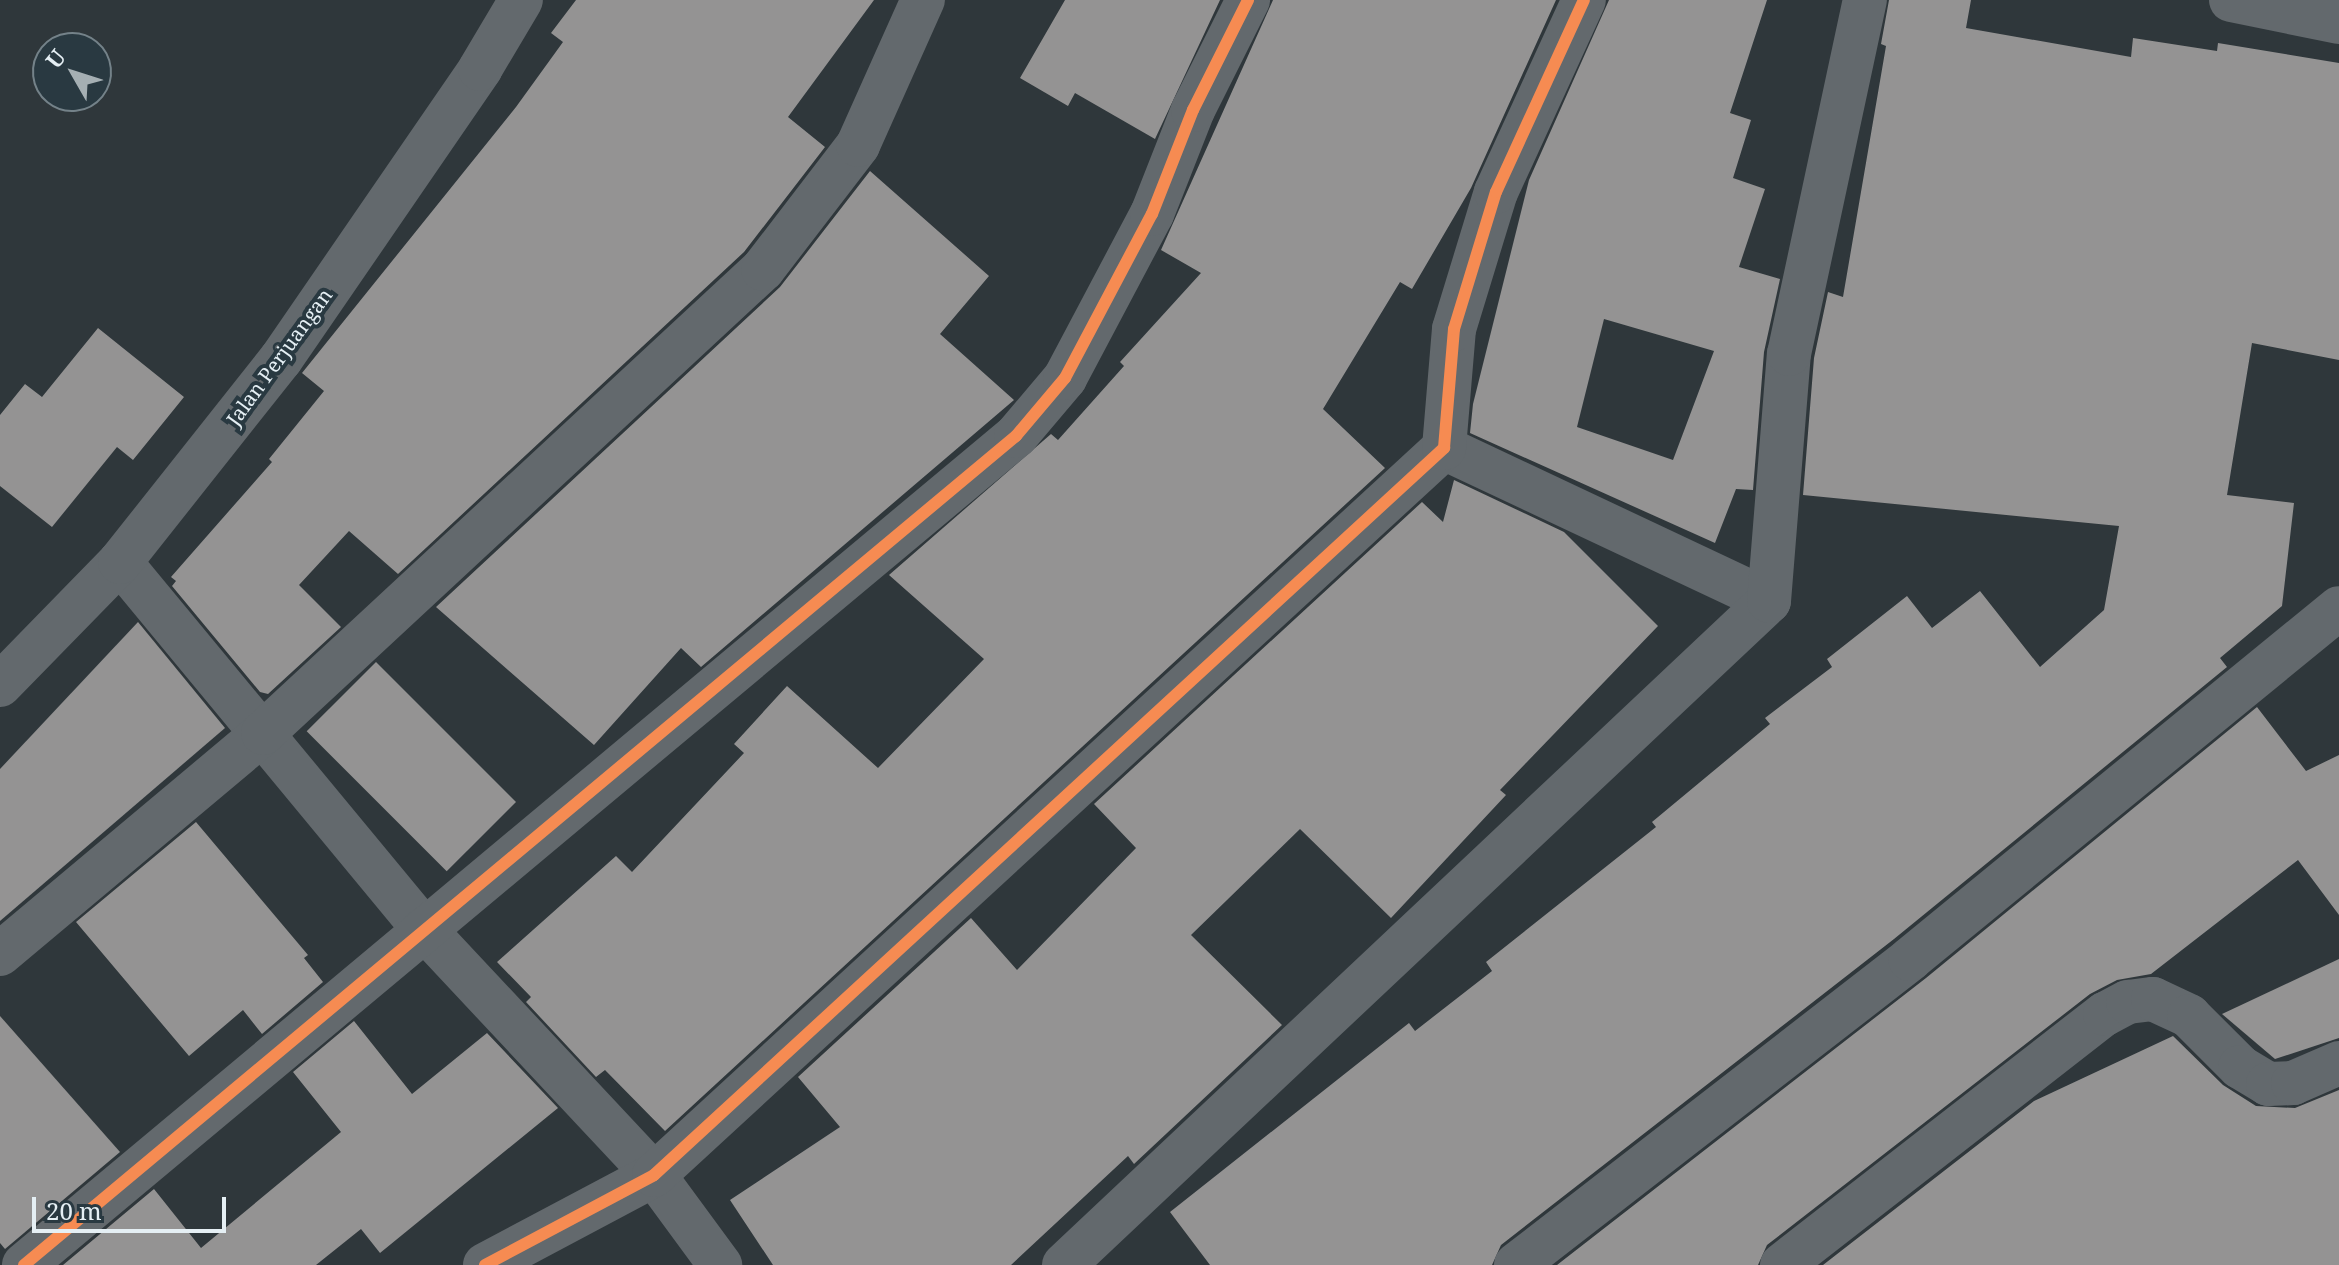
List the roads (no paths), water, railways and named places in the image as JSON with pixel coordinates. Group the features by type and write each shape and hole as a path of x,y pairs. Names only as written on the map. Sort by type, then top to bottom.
{"street":[{"name":"Jalan Perjuangan","path":"0,685 120,562 281,359 480,69 521,0"},
{"path":"0,954 263,733 763,269 858,145 923,0"},
{"path":"24,1265 1016,436 1065,378 1102,310 1152,214 1193,110 1248,0"},
{"path":"485,1265 654,1175 1444,448 1454,329 1496,192 1584,0"},
{"path":"1066,1264 1769,601 1789,354 1865,0"},
{"path":"2231,0 2339,22"},
{"path":"1444,448 1769,601"},
{"path":"120,562 424,929 654,1175 720,1265"},
{"path":"1516,1265 1910,959 2339,608"},
{"path":"1782,1265 2105,1014 2128,1002 2153,999 2189,1016 2240,1067 2268,1084 2293,1083 2339,1063"}]}
